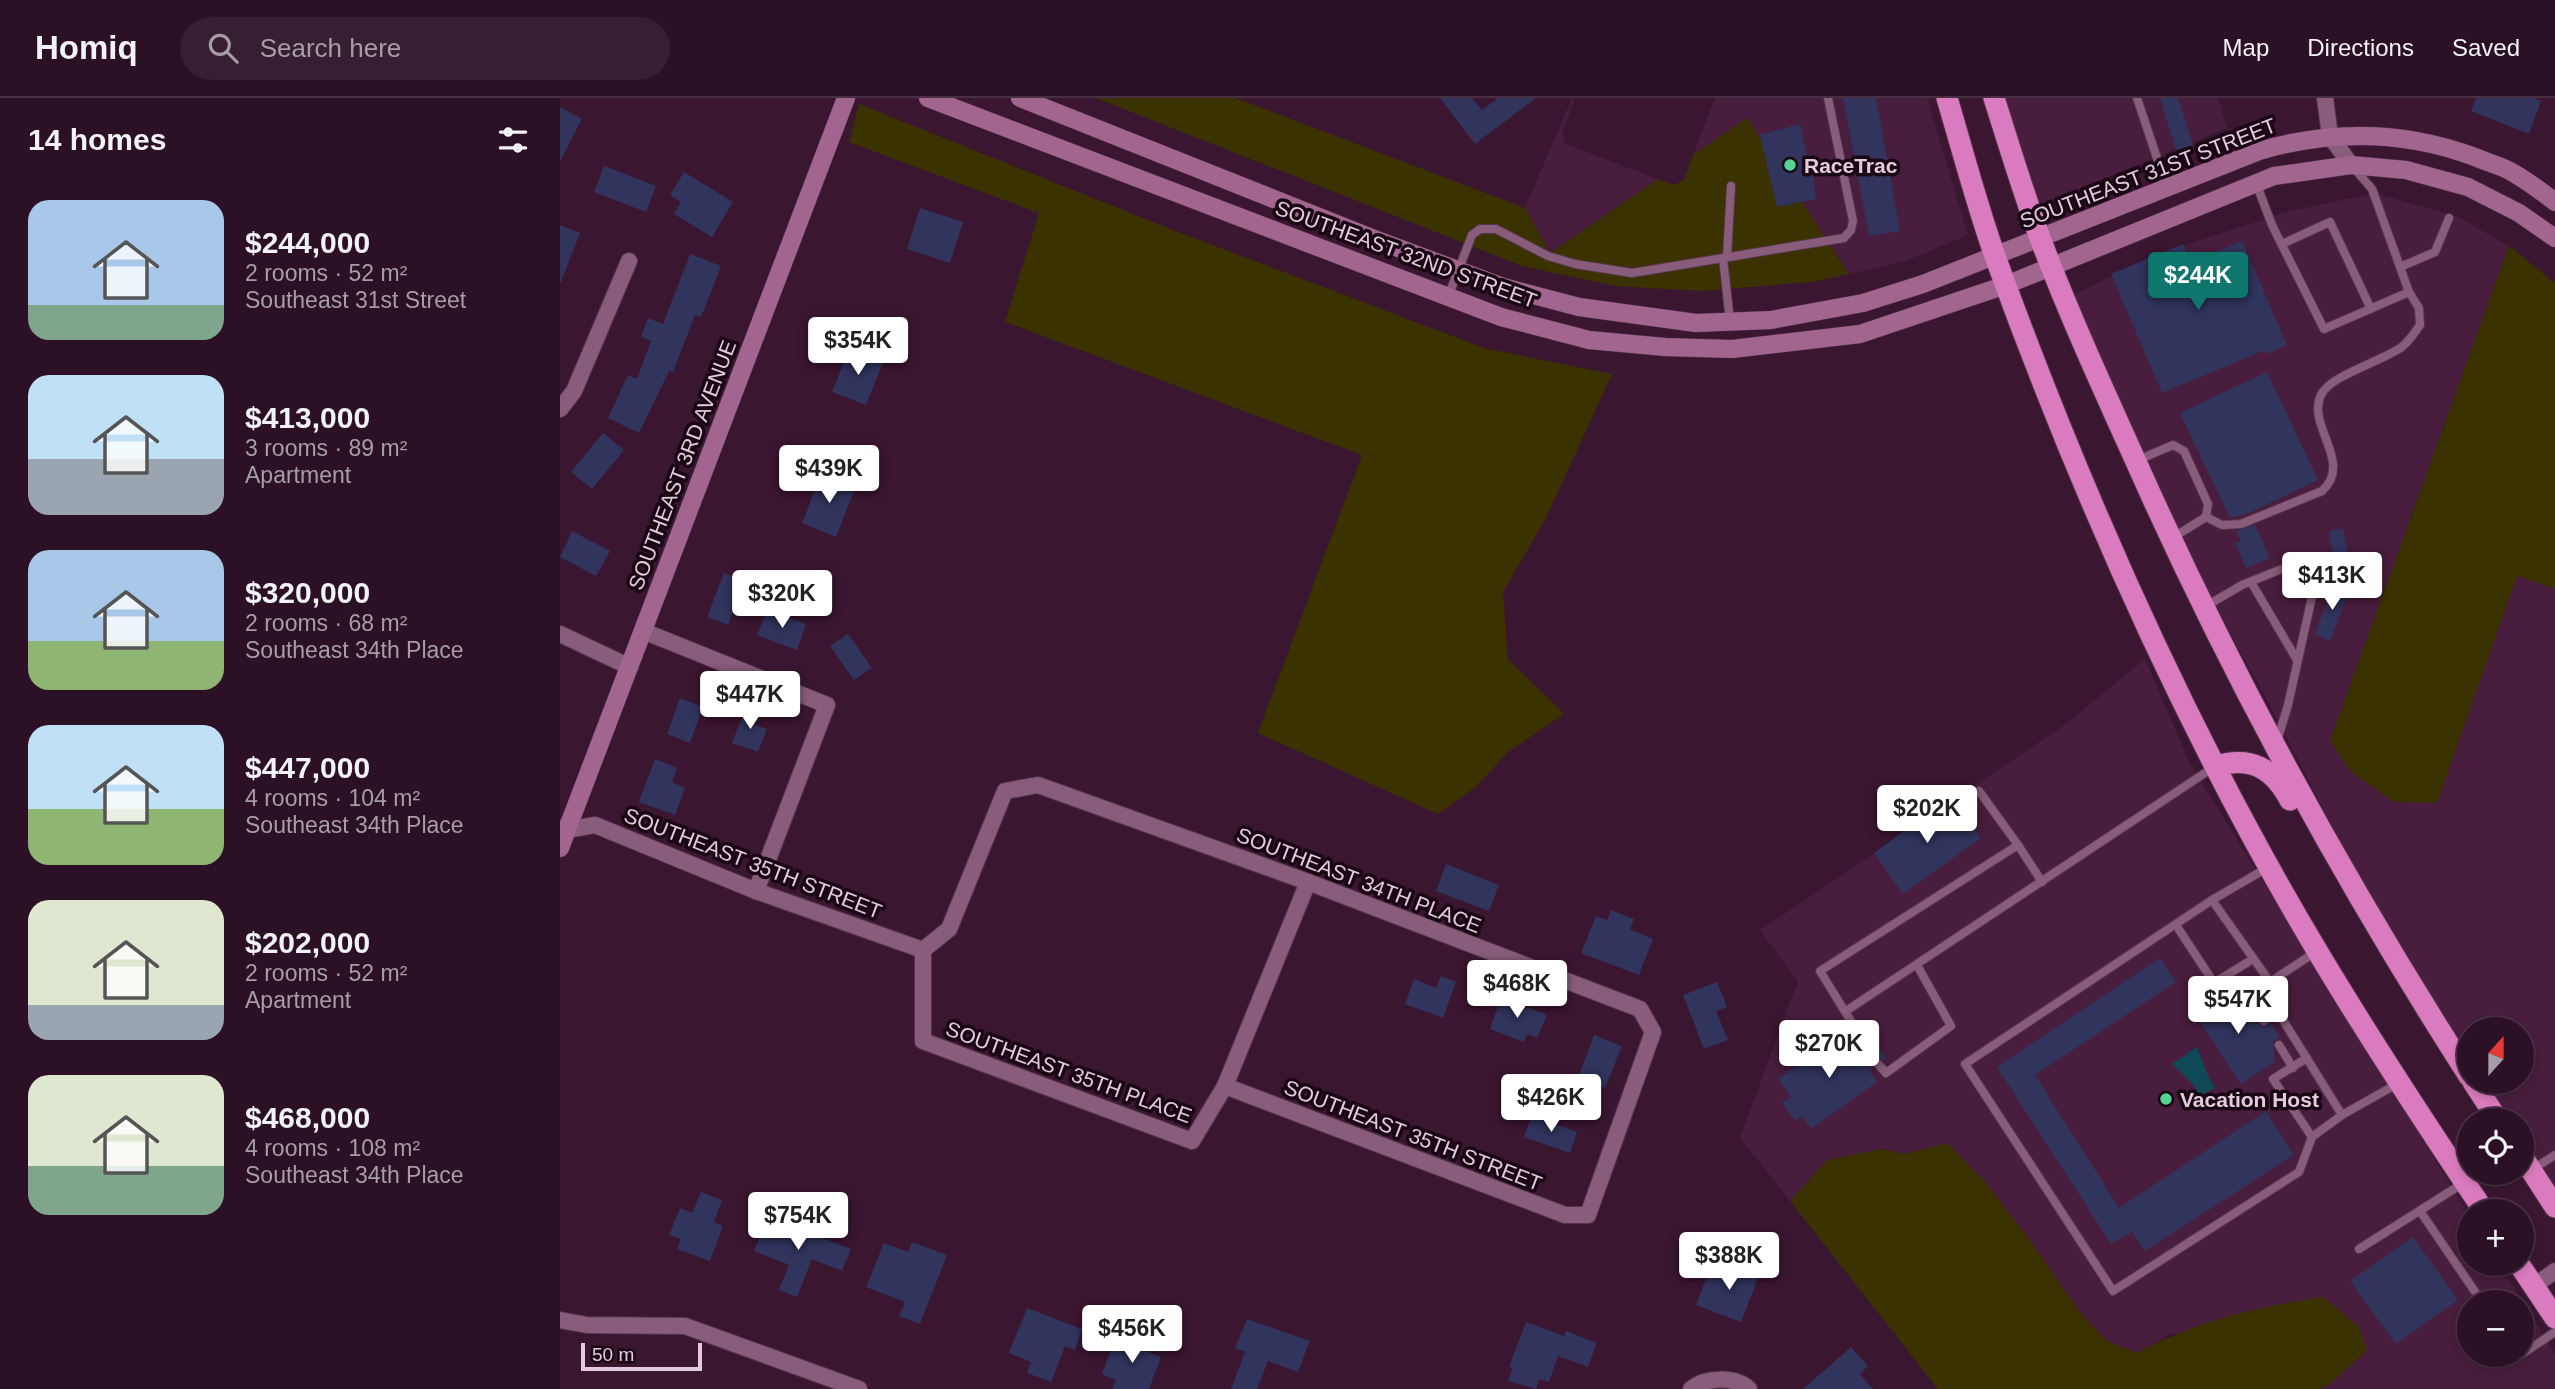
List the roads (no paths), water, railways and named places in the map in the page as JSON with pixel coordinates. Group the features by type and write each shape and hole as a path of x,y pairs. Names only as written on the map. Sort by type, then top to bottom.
{"highway":[{"path":"1947,98 1995,257 2066,439 2125,577 2216,766 2317,951 2457,1170"},
{"path":"1994,98 2040,239 2135,461 2203,608 2275,748 2347,877 2457,1057"},
{"path":"2216,766 2232,761 2249,762 2267,770 2286,791 2313,841 2347,877"},
{"path":"2534,1175 2555,1207"},
{"path":"2527,1276 2555,1318"}],"main road":[{"name":"SOUTHEAST 3RD AVENUE","path":"560,848 564,829 643,631 846,98"},
{"name":"SOUTHEAST 32ND STREET","path":"928,98 1501,317 1589,340 1665,347 1732,349 1860,334 2006,285"},
{"name":"SOUTHEAST 32ND STREET","path":"1020,98 1503,287 1579,307 1696,323 1771,320 1863,303 1923,285 1995,257"},
{"name":"SOUTHEAST 31ST STREET","path":"1995,257 2262,150 2294,141 2330,136 2378,136 2445,146 2508,170 2555,202"},
{"path":"2006,285 2274,176 2351,164 2406,170 2468,187 2519,214 2555,238"}],"street":[{"path":"2325,98 2330,136 2351,164"},
{"path":"560,409 573,391 629,261"},
{"path":"643,631 828,705 756,891"},
{"path":"560,634 629,667"},
{"name":"SOUTHEAST 34TH PLACE","path":"923,950 949,929 1005,791 1038,785 1308,882 1640,1009 1653,1031 1588,1214"},
{"name":"SOUTHEAST 35TH STREET","path":"564,829 595,825 756,891 923,950"},
{"path":"1225,1086 1308,882"},
{"name":"SOUTHEAST 35TH PLACE","path":"923,950 923,1041 1192,1141 1225,1086"},
{"name":"SOUTHEAST 35TH STREET","path":"1225,1086 1565,1214 1588,1214"},
{"path":"2534,1286 2555,1270"},
{"path":"560,1320 587,1325 685,1326 859,1389"},
{"path":"1691,1389 1694,1385 1717,1379 1742,1383 1749,1389"}],"lane":[{"path":"1448,297 1472,236 1480,229 1496,229 1548,256 1575,264 1632,273 1844,238 1851,230 1853,221 1828,98"},
{"path":"2137,98 2167,188"},
{"path":"2206,517 2222,525 2241,524 2322,491 2330,484 2334,470 2319,417 2321,395 2334,382 2404,345 2420,325 2419,308 2409,292 2372,189 2351,164"},
{"path":"2256,183 2281,244 2324,329 2409,292"},
{"path":"1731,186 1725,258 1731,322"},
{"path":"2400,267 2434,252 2449,218"},
{"path":"2281,244 2330,222 2371,309"},
{"path":"2135,461 2173,445 2184,451 2208,504 2206,517 2170,539"},
{"path":"2203,608 2251,582 2299,562 2311,565 2317,574 2288,705 2275,748"},
{"path":"2251,582 2297,660"},
{"path":"1846,1011 2216,766"},
{"path":"1979,791 2042,882"},
{"path":"1864,1044 1820,971 2018,845"},
{"path":"2270,866 2212,900 1965,1063 2113,1291 2299,1172 2312,1137 2342,1115 2399,1083"},
{"path":"2212,900 2270,982 2273,1003 2342,1115"},
{"path":"2176,925 2214,983 2253,959"},
{"path":"2270,982 2317,951"},
{"path":"1878,1064 1886,1073 1951,1026 1917,965"},
{"path":"2264,1021 2260,1015 2273,1003"},
{"path":"2279,1045 2293,1068"},
{"path":"2307,1058 2273,1079 2312,1137"},
{"path":"2534,1161 2555,1154"},
{"path":"2359,1249 2460,1185"},
{"path":"2420,1210 2474,1290"},
{"path":"2534,1345 2555,1332"}],"water":[{"path":"2197,1047 2215,1088 2200,1096 2192,1083 2172,1064"}],"place":[{"name":"RaceTrac","path":"1790,165"},
{"name":"Vacation Host","path":"2166,1099"}]}
